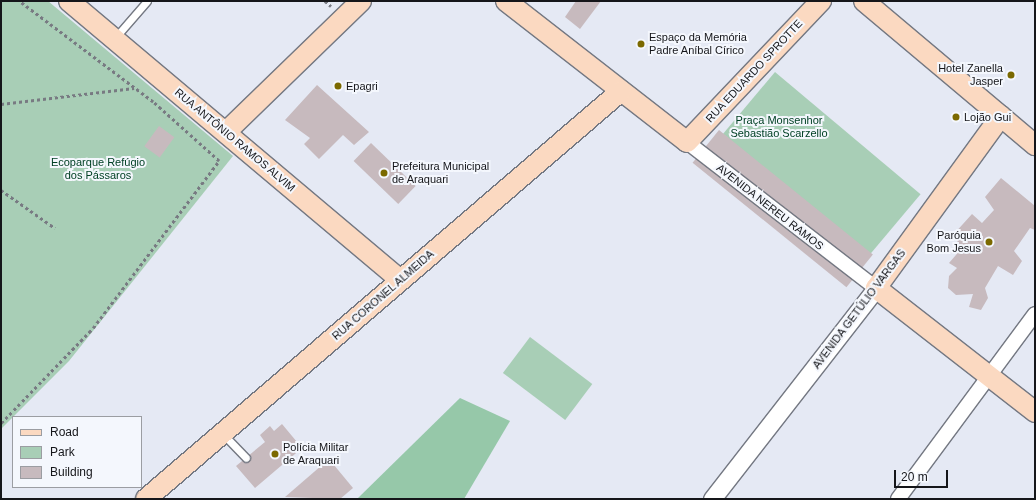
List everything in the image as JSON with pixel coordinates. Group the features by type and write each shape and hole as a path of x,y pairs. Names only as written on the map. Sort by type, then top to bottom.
{"main road":[{"name":"RUA ANTÔNIO RAMOS ALVIM","path":"69,1 400,280"},
{"path":"226,132 361,1"},
{"name":"AVENIDA NEREU RAMOS","path":"506,1 687,142"},
{"name":"RUA EDUARDO SPROTTE","path":"687,142 821,1"},
{"path":"864,1 1035,145"},
{"name":"RUA CORONEL ALMEIDA","path":"146,499 621,91"},
{"name":"AVENIDA GETÚLIO VARGAS","path":"876,288 1001,116"},
{"name":"AVENIDA NEREU RAMOS","path":"876,288 1035,412"}],"street":[{"name":"AVENIDA NEREU RAMOS","path":"687,142 876,288"},
{"name":"AVENIDA GETÚLIO VARGAS","path":"712,499 876,288"},
{"path":"898,499 991,378 1035,314"}],"lane":[{"path":"114,39 147,1"},
{"path":"222,433 246,458"}],"path":[{"path":"1,423 93,328 219,161 135,88 19,1"},
{"path":"1,104 135,88"},
{"path":"1,190 55,228"}],"green space":[{"name":"Ecoparque Refúgio dos Pássaros","path":"1,1 48,1 233,156 69,361 14,416 12,416 12,418 1,429"},
{"name":"Praça Monsenhor Sebastião Scarzello","path":"775,72 921,194 868,256 723,134"},
{"path":"530,337 592,384 565,420 503,373"},
{"path":"460,398 510,421 464,499 357,499"}],"building":[{"path":"576,1 601,1 580,29 565,17"},
{"path":"317,85 369,132 354,145 343,135 319,159 304,144 310,138 285,120"},
{"path":"159,126 174,137 160,157 144,146"},
{"path":"719,130 873,255 846,287 693,163"},
{"name":"Prefeitura Municipal de Araquari","path":"371,143 416,186 398,204 354,161"},
{"name":"Paróquia Bom Jesus","path":"1001,178 1035,206 1035,230 1030,228 1014,251 1022,261 1013,275 998,266 985,288 988,298 981,310 969,307 973,294 956,295 948,288 949,276 957,268 949,263 962,248 953,235 972,214 982,223 994,210 985,197"},
{"path":"282,424 302,448 255,488 236,466 265,442 260,435 270,426 274,431"},
{"path":"329,459 353,488 340,499 285,497"}],"place":[{"name":"Espaço da Memória Padre Aníbal Círico","path":"641,44"},
{"name":"Hotel Zanella Jasper","path":"1011,75"},
{"name":"Epagri","path":"338,86"},
{"name":"Lojão Gui","path":"956,117"},
{"name":"Prefeitura Municipal de Araquari","path":"384,173"},
{"name":"Paróquia Bom Jesus","path":"989,242"},
{"name":"Polícia Militar de Araquari","path":"275,454"}]}
